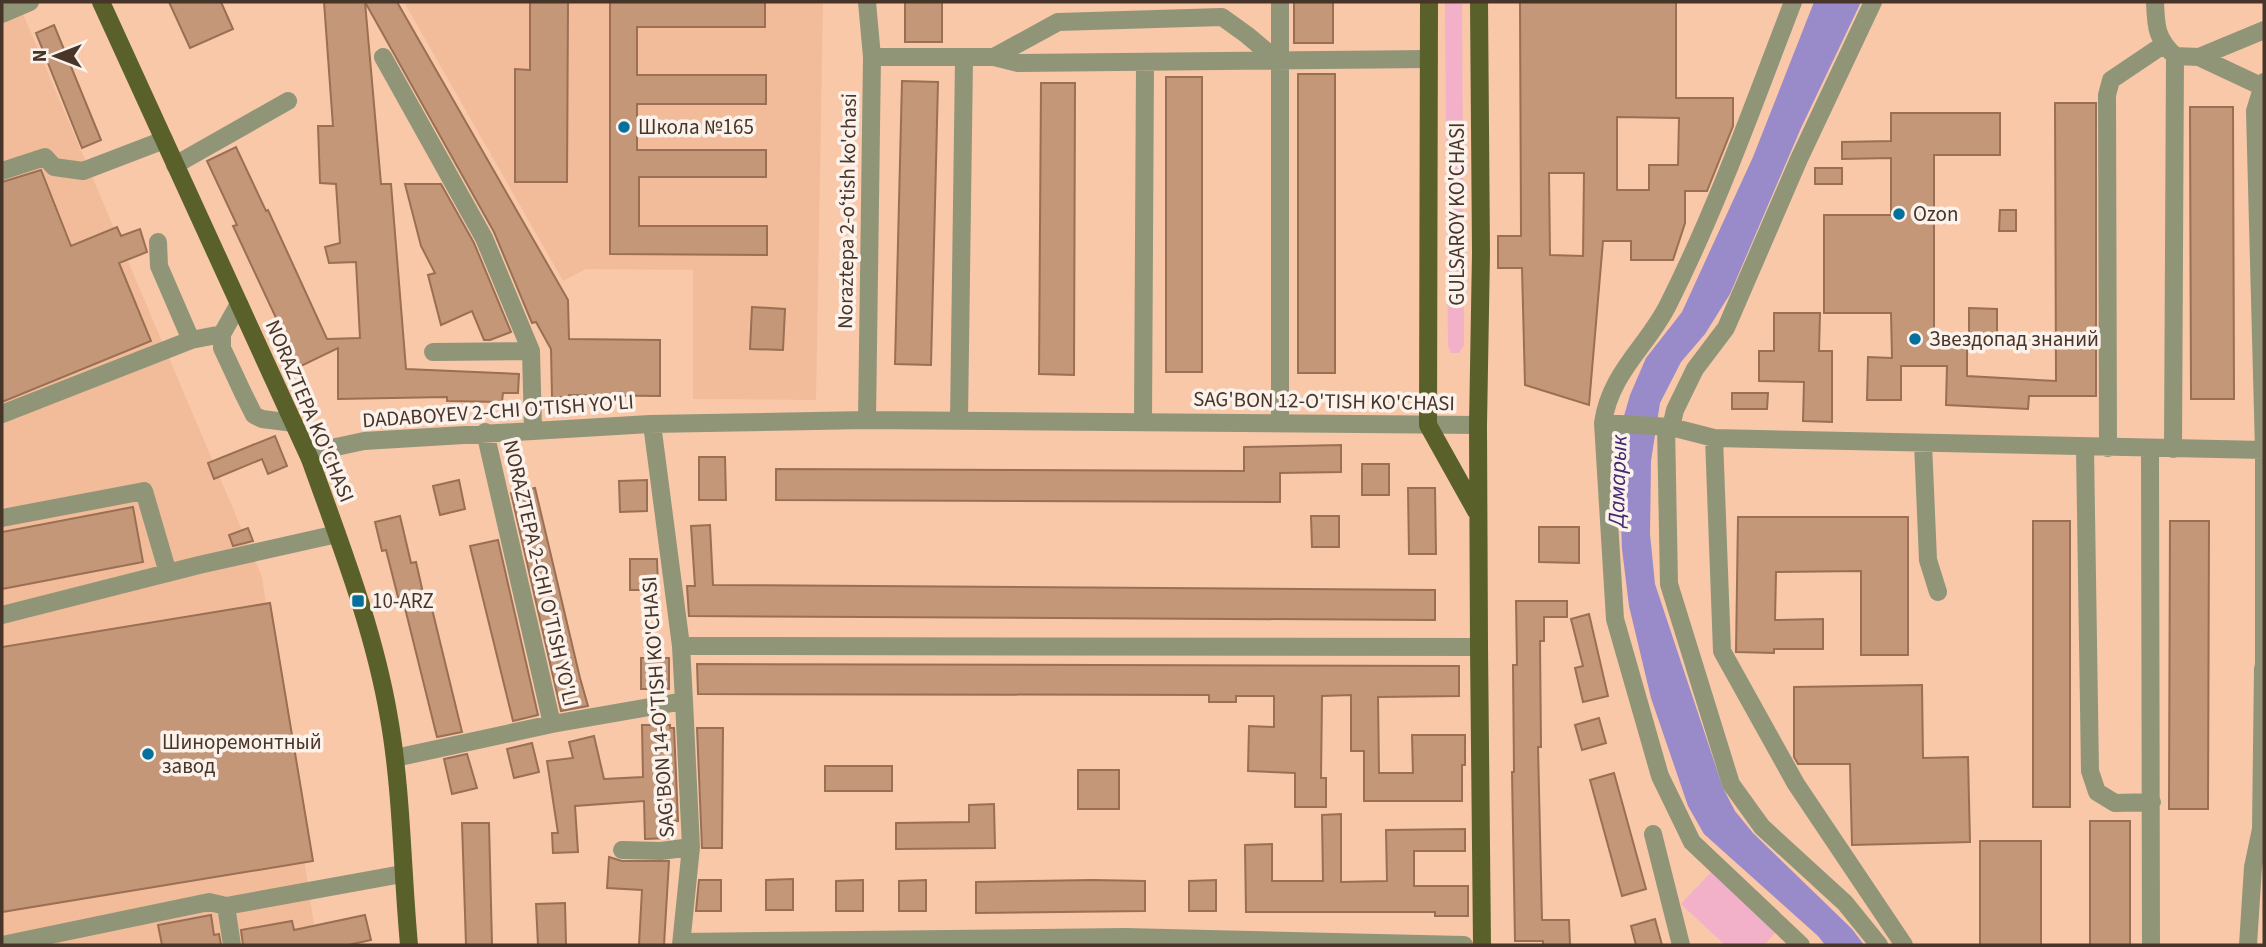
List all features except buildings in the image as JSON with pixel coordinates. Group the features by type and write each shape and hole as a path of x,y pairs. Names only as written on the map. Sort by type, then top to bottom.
{"main road":[{"name":"NORAZTEPA KO'CHASI","path":"101,2 310,458 337,534 386,698 395,758 402,874 410,945"},
{"name":"GULSAROY KO'CHASI","path":"1428,425 1429,2"},
{"name":"GULSAROY KO'CHASI","path":"1478,425 1481,253 1479,2"},
{"path":"1428,425 1478,514"},
{"name":"SAG'BON 12-O'TISH KO'CHASI","path":"1478,425 1482,945"}],"street":[{"path":"2,14 30,2"},
{"name":"Noraztepa 2-oʻtish ko'chasi","path":"867,2 872,58 867,420"},
{"path":"1280,2 1280,423"},
{"path":"1793,2 1745,130 1668,306 1635,351 1614,386 1604,411 1603,423 1615,619 1660,776 1692,842 1801,945"},
{"path":"1873,2 1799,159 1726,328 1695,369 1668,426 1669,584 1731,784 1762,827 1844,903 1879,945"},
{"path":"2155,2 2157,29 2169,51 2173,449"},
{"path":"995,57 1058,22 1222,18 1279,62"},
{"path":"2199,57 2264,30"},
{"path":"1247,35 1279,34"},
{"path":"1247,35 1248,62"},
{"path":"2108,448 2107,95 2111,80 2169,51 2199,57 2264,84 2255,111 2264,450 2261,830 2253,867 2248,945"},
{"path":"383,57 484,238 531,351 533,429"},
{"path":"872,58 995,57 1018,63 1429,59"},
{"path":"959,421 964,59"},
{"path":"1143,421 1145,63"},
{"path":"175,165 288,101"},
{"path":"2,171 45,157 54,167 83,171 164,140"},
{"path":"158,242 159,266 191,340"},
{"path":"239,304 222,334 222,348 254,415 262,419 294,423"},
{"path":"2,414 191,340 222,334"},
{"path":"433,352 531,351"},
{"name":"SAG'BON 12-O'TISH KO'CHASI","path":"651,424 867,420 1478,425"},
{"path":"1603,423 1668,426 1714,438 2264,450"},
{"name":"DADABOYEV 2-CHI O'TISH YO'LI","path":"310,458 335,447 364,441 651,424"},
{"name":"SAG'BON 14-O'TISH KO'CHASI","path":"651,424 681,646 691,847 682,943"},
{"name":"NORAZTEPA 2-CHI O'TISH YO'LI","path":"485,432 552,724"},
{"path":"1714,438 1722,651 1796,784 1903,945"},
{"path":"1923,443 1928,560 1938,592"},
{"path":"2085,448 2090,771 2097,792 2115,803 2152,802"},
{"path":"2150,449 2151,945"},
{"path":"2,519 144,491 168,573"},
{"path":"2,615 337,534"},
{"path":"681,646 1479,647"},
{"path":"395,758 552,724 684,701"},
{"path":"1653,834 1681,945"},
{"path":"622,850 661,851 691,847"},
{"path":"2,945 209,902 226,906 402,874"},
{"path":"226,906 232,945"},
{"path":"682,943 1124,941 1464,945"}],"shaded area":[{"path":"2,2 18,2 262,577 317,945 2,945"},
{"path":"404,2 823,2 816,400 693,399 693,270 586,269 563,281"},
{"path":"1445,2 1462,2 1464,345 1459,353 1451,353 1448,346"},
{"path":"1814,2 1861,2 1801,128 1730,294 1705,334 1681,362 1660,403 1651,461 1650,534 1655,584 1723,788 1735,811 1753,833 1852,929 1864,945 1825,945 1704,834 1688,806 1651,698 1629,606 1622,549 1618,437 1630,395 1646,358 1682,312 1753,157"},
{"path":"1713,870 1778,930 1764,945 1725,945 1681,904"}],"place":[{"name":"Школа №165","path":"624,127"},
{"name":"Ozon","path":"1899,214"},
{"name":"Звездопад знаний","path":"1915,339"},
{"name":"10-ARZ","path":"358,601"},
{"name":"Шиноремонтный завод","path":"148,754"}],"water label":[{"name":"Дамарык","path":"1617,481"}]}
